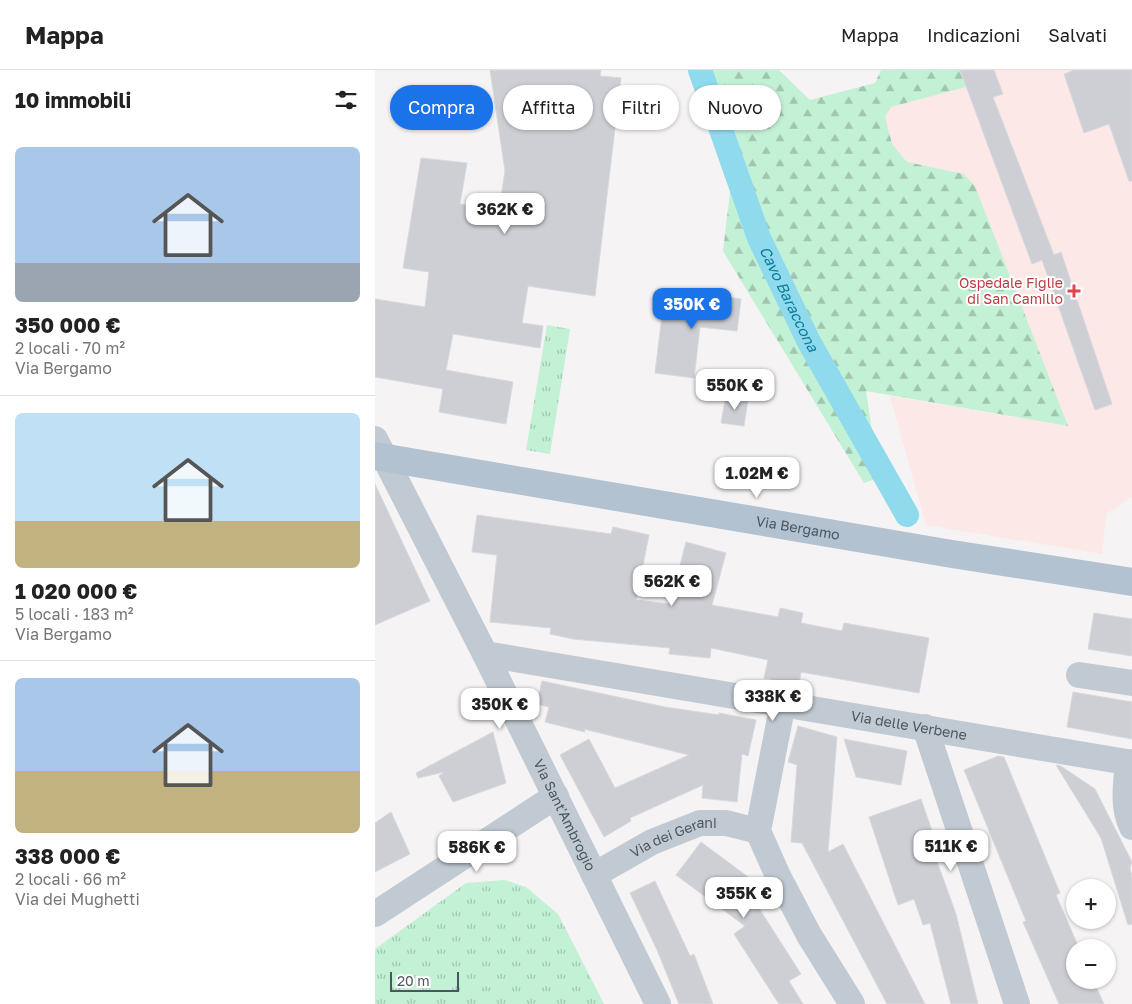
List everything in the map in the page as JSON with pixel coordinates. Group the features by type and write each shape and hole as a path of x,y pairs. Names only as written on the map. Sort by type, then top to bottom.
{"main road":[{"name":"Via Bergamo","path":"378,451 952,554 1132,582"}],"street":[{"name":"Via Sant'Ambrogio","path":"378,451 485,654 658,1004"},
{"name":"Via delle Verbene","path":"485,654 1130,763"},
{"path":"1079,675 1132,683"},
{"path":"783,703 758,831 778,876 800,918 852,1004"},
{"path":"925,728 1017,1004"},
{"path":"1130,763 1125,796 1128,818 1132,827"},
{"path":"375,914 556,796"},
{"name":"Via dei Gerani","path":"594,875 652,842 700,823 726,823 758,831"}],"shaded area":[{"name":"Ospedale Figlie di San Camillo","path":"960,70 1132,70 1132,497 1106,514 1102,554 926,525 890,396 1067,426 933,169 907,162 892,144 885,116 891,107 966,87"}],"green space":[{"path":"695,70 779,70 810,100 875,83 881,70 960,70 966,87 891,107 885,116 892,144 907,162 964,174 975,186 1068,426 866,391 879,478 864,483 723,251 731,183 714,130 781,130 781,85 700,85"},
{"path":"547,325 570,329 550,454 526,450"},
{"path":"505,880 526,887 558,914 604,1004 375,1004 375,949 466,883"}],"building":[{"path":"490,70 601,70 600,76 621,78 620,85 603,85 603,130 615,130 595,296 528,286 522,323 543,326 540,348 453,334 446,370 513,382 506,424 439,412 443,389 375,377 375,299 425,307 429,272 403,268 421,158 467,163 460,204 499,211 505,171"},
{"path":"960,70 994,70 1003,94 993,97 1054,255 1061,252 1112,404 1095,410 1042,260 1032,264"},
{"path":"1074,70 1132,70 1132,181 1129,181 1109,124 1084,133 1064,74"},
{"path":"679,291 741,299 737,331 700,327 694,378 655,373 662,316 676,318"},
{"path":"726,395 748,399 744,426 721,423"},
{"path":"375,484 430,601 375,625"},
{"path":"477,515 611,534 613,527 649,535 636,600 670,604 686,542 726,553 712,605 778,617 780,608 803,613 801,623 842,631 844,623 929,638 919,693 801,672 799,684 764,678 768,660 711,648 710,658 669,654 670,648 573,639 550,634 551,628 490,622 497,555 472,552"},
{"path":"1094,613 1132,619 1132,656 1088,649"},
{"path":"542,681 665,707 719,715 719,713 756,720 748,756 742,754 737,802 702,798 703,785 630,818 631,821 604,837 560,755 589,739 615,788 689,755 584,729 585,732 545,722 549,707 537,704"},
{"path":"1073,692 1132,702 1132,739 1067,727"},
{"path":"798,726 837,737 828,852 843,844 925,1004 887,1004 802,843 791,842 797,765 788,762"},
{"path":"493,732 506,783 453,802 439,776 444,772 418,778 416,773"},
{"path":"844,739 907,751 901,785 856,777"},
{"path":"998,756 1004,757 1060,893 1056,895 1066,918 1066,929 1071,929 1075,939 1066,939 1066,989 1097,989 1104,1004 1059,1004 1023,922 1026,921 964,770"},
{"path":"1056,765 1061,766 1095,789 1132,862 1130,868 1132,877 1132,924 1128,925 1116,886 1116,879 1114,879 1101,838"},
{"path":"921,799 940,854 935,856 956,914 978,1004 951,1004 930,923 923,925 914,899 898,905 869,817"},
{"path":"391,812 410,854 375,872 375,823"},
{"path":"701,842 755,882 748,891 801,974 789,981 803,1004 779,1004 734,934 745,926 676,875"},
{"path":"655,881 690,956 694,954 713,1004 679,1004 657,950 630,893"}],"waterway":[{"name":"Cavo Baraccona","path":"700,70 759,238 809,342 907,515"}],"place":[{"name":"Ospedale Figlie di San Camillo","path":"1074,291"}]}
